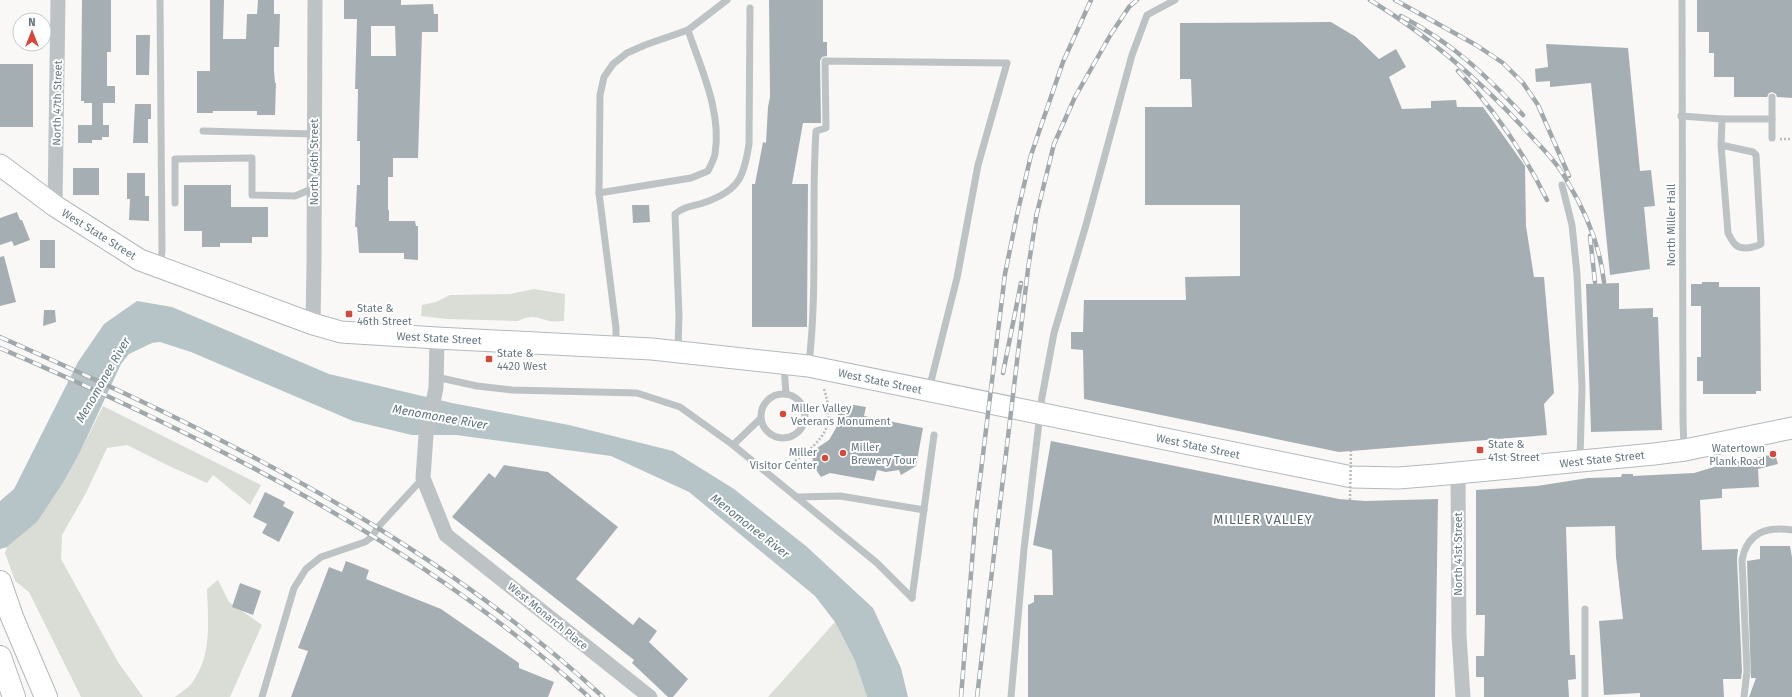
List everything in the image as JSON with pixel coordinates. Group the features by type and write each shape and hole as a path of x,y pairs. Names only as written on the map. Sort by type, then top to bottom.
{"highway":[{"path":"0,582 12,617 46,697"},
{"path":"0,657 14,697"}],"main road":[{"name":"West State Street","path":"0,165 55,206 140,260 312,324 341,332 616,346 808,366 1352,477 1398,478 1458,474 1580,462 1684,450 1792,428"}],"street":[{"name":"North 47th Street","path":"55,206 58,0"},
{"name":"North 46th Street","path":"312,324 315,0"},
{"path":"423,478 426,435 436,383 437,338"},
{"name":"North 41st Street","path":"1458,474 1459,635 1463,697"},
{"name":"West Monarch Place","path":"423,478 446,535 650,697"},
{"name":"North 41st Street","path":"1453,697 1459,635"}],"lane":[{"path":"160,0 162,251 160,267"},
{"path":"616,346 616,328 599,193 600,95 604,77 613,64 627,53 645,44 688,30 727,0"},
{"path":"1011,697 1024,549 1040,414 1054,330 1086,225 1135,48 1147,15 1175,0"},
{"name":"North Miller Hall","path":"1682,0 1681,116 1684,450"},
{"path":"678,352 679,316 674,220 675,214 684,207 706,202 732,189 741,178 746,163 749,144 750,8"},
{"path":"599,193 691,178 708,171 715,155 716,121 711,98 688,30"},
{"path":"808,366 813,313 813,196 816,131 826,128 825,61 1007,63 978,165 957,278 929,391"},
{"path":"1772,97 1772,138"},
{"path":"1681,116 1722,119 1772,119"},
{"path":"1721,145 1749,150 1756,154 1761,244 1757,247 1740,248 1734,244 1728,233 1721,145 1722,119"},
{"path":"204,131 314,134"},
{"path":"175,203 175,159 252,158 252,195 294,196 314,188"},
{"path":"1562,185 1572,224 1577,274 1582,387 1580,462"},
{"path":"784,363 786,394"},
{"path":"436,383 512,390 637,393 680,407 733,445 877,563 912,598 934,435"},
{"path":"779,394 786,394 799,400 805,414 805,422 796,435 781,439 767,433 760,419 761,412 767,400 779,394"},
{"path":"733,445 760,419"},
{"path":"262,697 294,588 306,569 321,557 368,540 423,478"},
{"path":"796,497 840,496 924,510"},
{"path":"1744,697 1747,671 1742,560 1744,551 1747,543 1753,537 1763,532 1792,530"},
{"path":"1585,609 1585,697"}],"path":[{"path":"1780,139 1792,139"},
{"path":"795,461 819,442 826,431 829,415 828,403 824,389"},
{"path":"1350,500 1351,451"}],"shaded area":[{"path":"534,289 565,294 564,321 552,321 531,317 518,321 446,319 421,316 422,305 436,302 450,295 510,294"},
{"path":"103,406 261,485 250,505 213,475 207,483 127,445 107,448 86,493 62,535 61,559 118,662 143,697 81,697 29,592 15,581 5,553 7,547 37,522 81,450"},
{"path":"218,580 229,602 262,625 230,697 175,697 192,683 200,670 204,659 208,636 207,589"},
{"path":"835,622 855,661 867,697 768,697"}],"water":[{"name":"Menomonee River","path":"137,301 172,307 329,374 452,403 569,425 673,451 734,489 806,546 873,608 901,668 908,697 867,697 855,661 835,622 815,596 689,492 611,456 456,435 412,435 353,421 191,352 160,342 152,343 129,354 121,364 81,450 64,481 37,522 7,547 0,549 0,501 14,489 78,362 104,324"}],"building":[{"path":"82,0 111,0 111,52 107,52 107,86 115,86 115,103 103,103 103,125 109,125 109,137 102,137 102,140 92,140 92,143 78,143 78,125 92,125 92,103 84,103 84,101 81,101"},
{"path":"210,0 224,0 223,39 246,39 247,14 257,14 258,0 274,0 274,14 280,14 279,47 274,47 274,71 276,83 275,115 257,115 257,111 213,111 213,113 197,113 197,71 210,71"},
{"path":"344,0 401,0 401,5 433,4 434,14 438,14 438,32 422,32 418,158 393,158 393,177 388,177 389,221 415,221 416,226 418,226 418,260 404,259 404,253 359,253 357,227 355,227 357,185 360,185 360,141 357,141 358,89 355,89 357,19 344,19","holes":["371,26 395,26 396,56 371,56"]},
{"path":"769,0 823,0 823,42 827,42 827,56 822,57 820,61 821,123 803,123 792,184 808,184 807,327 752,327 752,184 755,184 763,142 766,143 770,97"},
{"path":"1697,0 1792,0 1792,98 1777,97 1776,94 1772,92 1769,93 1767,97 1734,97 1734,77 1714,77 1714,53 1709,53 1709,32 1697,32"},
{"path":"1331,22 1356,37 1379,59 1396,49 1406,67 1389,77 1402,109 1431,108 1431,101 1456,100 1457,107 1483,107 1525,166 1526,226 1534,277 1544,277 1554,393 1544,404 1547,435 1339,452 1084,399 1083,350 1071,349 1071,332 1083,332 1084,300 1186,300 1185,277 1240,276 1240,205 1145,205 1145,107 1192,107 1191,79 1180,79 1180,23"},
{"path":"136,35 150,35 149,75 136,75"},
{"path":"1546,44 1628,48 1640,171 1651,170 1655,206 1644,207 1650,269 1610,275 1591,83 1550,87 1550,81 1536,82 1535,69 1548,67"},
{"path":"0,64 33,64 33,127 0,127"},
{"path":"135,104 151,104 151,119 148,119 148,143 133,143"},
{"path":"73,168 99,168 99,195 73,195"},
{"path":"127,173 145,173 145,196 149,196 149,221 129,220 130,199 127,199"},
{"path":"184,185 231,185 231,207 268,207 268,237 252,237 252,243 220,243 220,247 202,247 202,231 184,231"},
{"path":"632,205 649,205 650,222 633,223"},
{"path":"17,212 30,240 14,246 12,241 0,245 0,218"},
{"path":"40,240 55,240 55,268 40,268"},
{"path":"4,256 16,302 0,306 0,257"},
{"path":"1702,282 1719,282 1719,287 1760,287 1761,391 1756,391 1756,394 1703,394 1703,381 1697,381 1697,357 1701,357 1701,306 1691,306 1691,284 1702,284"},
{"path":"1619,283 1619,309 1653,308 1653,317 1658,317 1662,430 1591,432 1586,284"},
{"path":"44,310 55,310 56,322 43,326"},
{"path":"849,404 866,407 864,416 923,428 916,466 901,475 899,470 886,472 877,470 874,481 830,473 821,477 812,464 814,450 829,440 836,428 838,413"},
{"path":"1051,441 1339,499 1365,501 1438,499 1435,697 1028,697 1028,605 1034,602 1034,595 1053,595 1052,550 1033,545"},
{"path":"1775,454 1778,464 1758,469 1759,487 1722,489 1722,498 1700,500 1702,550 1738,549 1737,560 1742,671 1741,679 1723,679 1724,697 1640,697 1640,693 1604,695 1599,621 1623,619 1616,557 1615,526 1566,527 1570,655 1575,655 1576,679 1568,680 1569,697 1484,697 1484,677 1476,677 1476,656 1484,656 1485,615 1476,615 1476,490 1537,486 1588,478 1621,477 1622,474 1633,474 1633,476 1694,473 1724,464"},
{"path":"504,465 548,472 618,527 576,579 633,625 639,617 657,631 649,642 688,679 673,697 668,697 632,663 634,660 452,517 489,473 495,478"},
{"path":"265,492 285,502 283,506 294,512 279,542 262,533 267,524 253,517"},
{"path":"1760,546 1790,546 1792,557 1792,697 1749,697 1756,678 1751,678 1747,561 1760,559"},
{"path":"346,561 369,570 366,579 441,609 519,663 519,668 554,682 548,697 291,697 308,651 298,648 329,567 342,572"},
{"path":"240,583 261,591 253,615 232,607"}],"railway":[{"path":"961,697 976,512 1005,274 1031,155 1063,62 1091,0"},
{"path":"1036,217 1054,144 1075,97 1111,34 1129,7 1137,0"},
{"path":"1370,0 1414,29 1455,62 1495,98 1550,157 1574,193 1586,217 1596,242 1604,282"},
{"path":"1395,0 1476,45 1503,63 1523,83 1538,105 1569,176"},
{"path":"1401,16 1452,48 1481,72 1523,115"},
{"path":"1458,71 1496,116 1528,165 1547,200"},
{"path":"977,697 1028,269 1037,212"},
{"path":"1590,236 1595,282"},
{"path":"1003,373 1021,283"},
{"path":"0,337 161,411 240,450 317,492 392,537 465,586 536,639 603,697"},
{"path":"0,348 156,419 233,457 309,498 383,543 455,590 524,641 589,697"}],"place":[{"name":"State & 46th Street","path":"349,314"},
{"name":"State & 4420 West","path":"489,359"},
{"name":"Miller Valley Veterans Monument","path":"783,414"},
{"name":"State & 41st Street","path":"1480,450"},
{"name":"Miller Brewery Tour","path":"843,453"},
{"name":"Watertown Plank Road","path":"1773,454"},
{"name":"Miller Visitor Center","path":"825,458"}],"district":[{"name":"MILLER VALLEY","path":"1263,519"}]}
